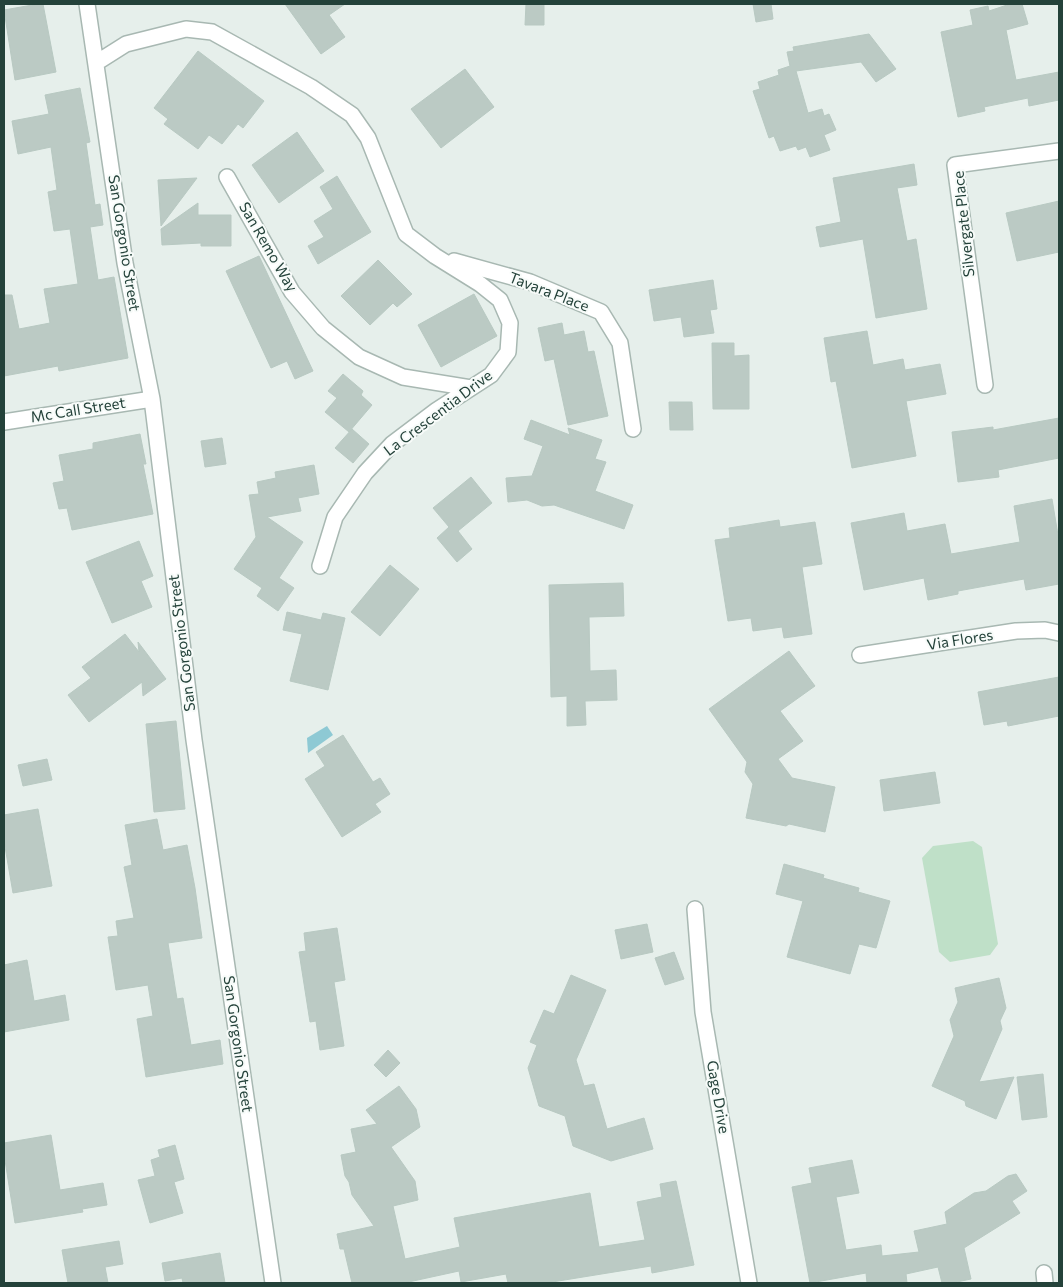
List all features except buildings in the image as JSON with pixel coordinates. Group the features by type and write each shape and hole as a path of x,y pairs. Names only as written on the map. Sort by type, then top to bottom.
{"street":[{"name":"San Gorgonio Street","path":"88,4 125,263 152,399 194,740 273,1283"},
{"name":"La Crescentia Drive","path":"96,63 126,44 186,29 212,32 311,87 352,115 368,138 406,234 435,256 480,284 500,300 510,323 508,352 491,375 392,444 365,474 336,517 320,566"},
{"name":"Silvergate Place","path":"984,385 955,165 1059,151"},
{"name":"San Remo Way","path":"227,177 292,292 323,328 359,356 403,377 471,388"},
{"name":"Tavara Place","path":"435,256 530,282 601,312 620,343 633,429"},
{"name":"Mc Call Street","path":"4,422 152,399"},
{"name":"Via Flores","path":"860,655 1016,631 1045,630 1059,633"},
{"name":"Gage Drive","path":"695,909 703,1012 749,1283"}],"green space":[{"path":"973,841 982,847 998,944 990,955 950,962 939,952 922,858 933,846"}],"water":[{"path":"327,726 333,735 308,753 307,738"}]}
